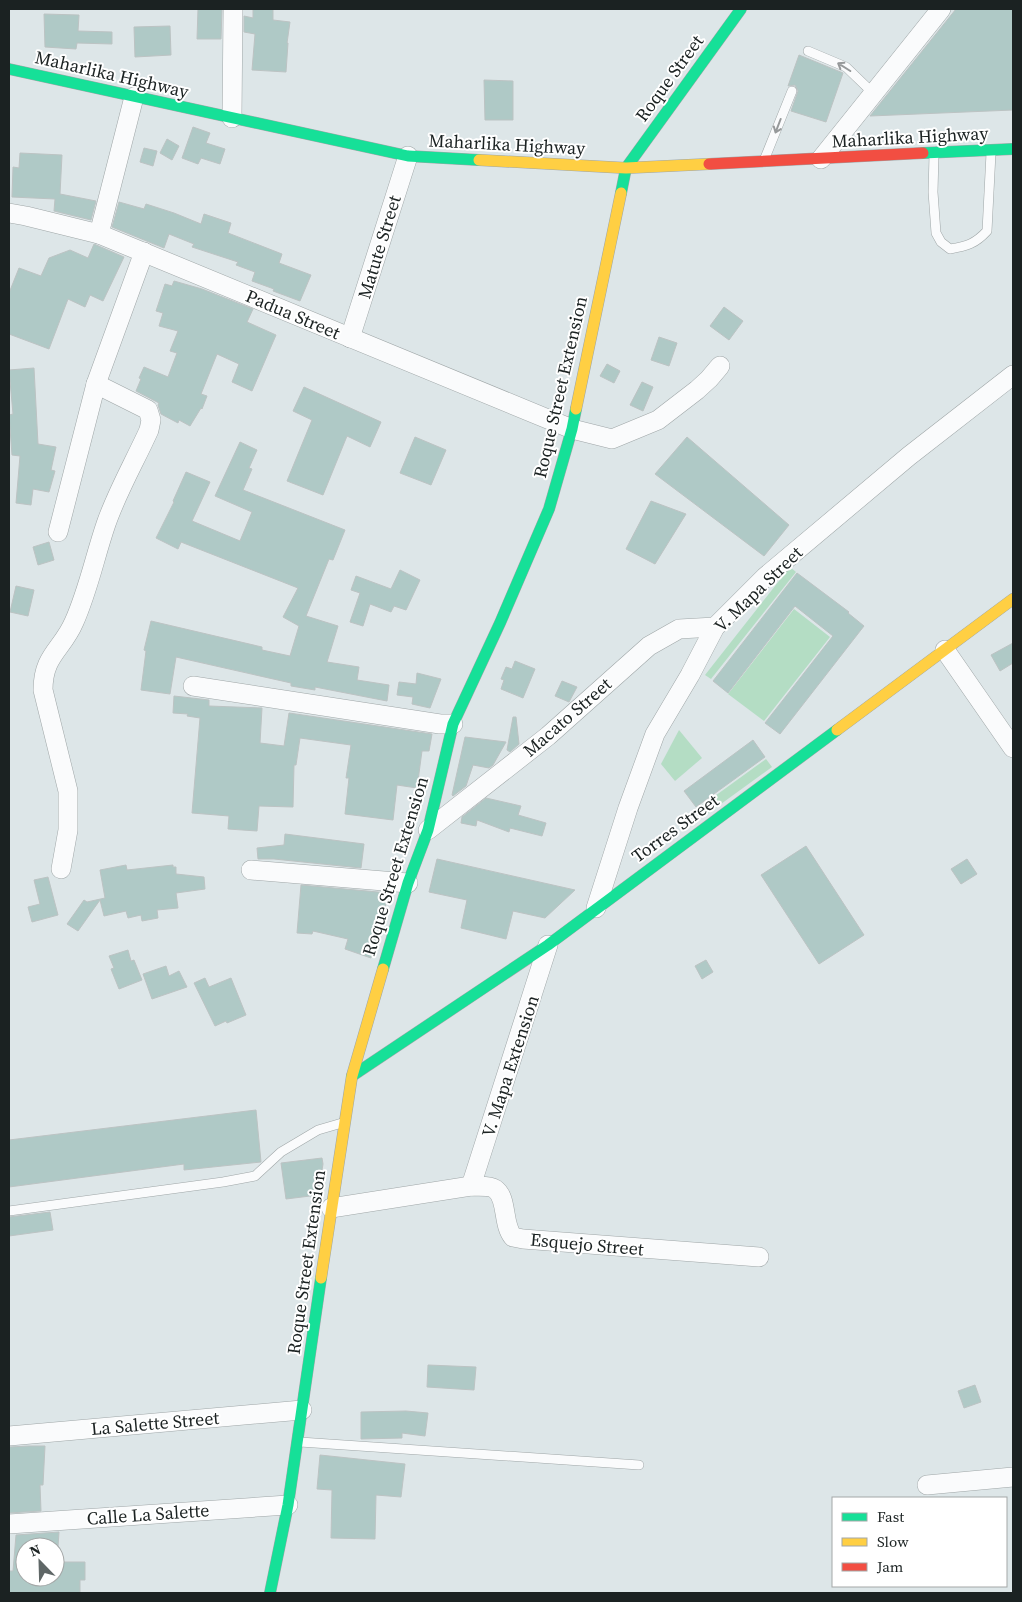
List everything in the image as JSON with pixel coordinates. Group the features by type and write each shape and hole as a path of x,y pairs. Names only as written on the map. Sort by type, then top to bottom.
{"street":[{"path":"232,118 233,9"},
{"name":"Roque Street","path":"626,168 741,9"},
{"path":"821,159 941,9"},
{"name":"Maharlika Highway","path":"9,69 408,156 626,168 1013,149"},
{"path":"99,234 134,97"},
{"name":"Matute Street","path":"350,338 408,156"},
{"name":"Roque Street Extension","path":"270,1593 288,1505 352,1076 408,883 428,830 453,724 500,623 549,509 572,429 626,168"},
{"name":"Padua Street","path":"9,213 99,234 572,429 612,439 658,420 710,379 720,366"},
{"path":"58,532 96,384 144,252"},
{"name":"V. Mapa Street","path":"596,908 628,808 655,734 690,675 715,627 765,577 909,456 1013,375"},
{"path":"61,869 68,830 68,791 43,690 43,676 48,662 74,624 107,522 149,430 151,420 148,410 96,384"},
{"name":"Torres Street","path":"352,1076 548,945 1013,599"},
{"name":"Macato Street","path":"428,830 548,736 649,646 679,629 715,627"},
{"path":"945,650 1013,748"},
{"path":"193,686 431,723 453,724"},
{"path":"251,870 408,883"},
{"name":"V. Mapa Extension","path":"471,1186 548,945"},
{"name":"Esquejo Street","path":"331,1208 471,1186 493,1188 502,1200 509,1232 514,1237 759,1257"},
{"name":"La Salette Street","path":"9,1436 302,1410"},
{"path":"926,1485 1013,1477"},
{"name":"Calle La Salette","path":"9,1524 288,1505"}],"lane":[{"path":"808,51 846,67 874,94"},
{"path":"764,162 792,91"},
{"path":"934,152 933,192 936,233 941,242 950,249 967,246 978,240 987,231 991,150"},
{"path":"9,1211 255,1176 281,1152 318,1130 341,1124 344,1121"},
{"path":"297,1442 639,1464"}],"green space":[{"path":"790,567 796,572 711,679 705,675"},
{"path":"794,609 830,637 764,721 728,694"},
{"path":"679,730 702,758 675,781 661,764"},
{"path":"766,759 772,767 703,817 697,809"}],"building":[{"path":"198,9 222,9 221,39 197,39"},
{"path":"253,9 273,9 273,20 290,22 286,72 252,70 255,34 244,32 244,16 253,18"},
{"path":"956,9 1013,9 1013,110 870,116"},
{"path":"44,14 79,15 78,31 112,32 112,44 77,43 76,49 45,47"},
{"path":"170,26 171,55 135,57 134,27"},
{"path":"799,55 843,73 826,122 791,111 798,91 795,85 788,86"},
{"path":"484,80 513,81 513,120 485,120"},
{"path":"193,127 210,133 206,143 225,149 220,164 201,158 198,164 182,158"},
{"path":"167,139 179,146 172,160 160,153"},
{"path":"144,148 157,151 153,166 140,162"},
{"path":"20,153 62,155 60,194 96,201 91,220 54,211 55,199 12,197 13,167 19,168"},
{"path":"119,202 144,209 146,204 201,224 204,214 231,223 228,233 282,254 279,263 311,275 300,301 252,281 255,272 236,265 238,262 192,247 194,244 169,234 164,248 112,227"},
{"path":"94,244 124,257 103,301 90,295 85,307 68,299 49,349 9,334 9,293 19,268 41,276 49,258 70,250 88,258"},
{"path":"174,281 202,289 253,309 247,322 276,335 252,391 232,382 239,364 217,354 201,394 207,396 202,409 190,426 179,420 178,423 161,414 159,403 136,391 144,367 168,377 177,353 170,351 178,331 159,326 163,313 156,311 165,284 172,286"},
{"path":"724,307 743,321 729,340 710,326"},
{"path":"659,337 677,343 669,366 651,360"},
{"path":"607,364 620,371 614,383 600,376"},
{"path":"34,368 38,444 56,447 51,470 55,471 49,492 33,489 31,505 16,503 20,456 12,455 9,415 13,414 9,370"},
{"path":"642,382 653,387 643,411 630,405"},
{"path":"304,387 381,422 370,447 347,436 323,495 287,481 312,420 293,411"},
{"path":"415,437 446,450 431,485 400,473"},
{"path":"687,437 789,525 764,556 655,474"},
{"path":"240,442 257,450 249,468 252,469 243,490 345,530 333,560 329,559 306,616 338,626 327,662 359,667 357,680 389,685 387,701 315,687 315,690 291,686 291,683 176,657 170,694 141,690 146,651 144,650 151,621 262,647 262,650 290,656 299,626 283,617 298,588 181,542 178,549 156,538 186,472 210,482 192,521 240,541 252,512 215,496"},
{"path":"651,501 686,514 655,564 626,549"},
{"path":"49,542 54,560 38,565 33,547"},
{"path":"400,570 420,580 406,610 394,606 391,612 370,604 363,626 350,622 360,593 351,590 356,576 391,589"},
{"path":"797,573 849,612 864,626 780,734 765,723 833,636 795,606 728,693 713,681"},
{"path":"16,586 34,590 28,616 10,612"},
{"path":"1013,643 1013,663 1000,671 991,655"},
{"path":"515,661 535,669 523,698 501,689 504,680 501,679 506,667 512,669"},
{"path":"417,673 441,679 430,708 412,704 413,697 397,695 399,682 416,684"},
{"path":"562,681 577,687 569,702 555,696"},
{"path":"174,696 209,700 209,706 262,708 260,743 284,746 289,713 432,734 429,751 422,751 417,788 397,785 393,820 345,814 349,778 346,778 351,745 300,738 296,765 294,765 293,807 259,806 257,831 228,829 229,816 192,813 200,718 187,716 188,714 173,713"},
{"path":"513,717 516,717 519,744 510,752 507,750"},
{"path":"465,737 506,742 493,765 489,768 473,765 466,786 453,796 452,795"},
{"path":"753,740 765,757 696,807 684,791"},
{"path":"486,798 521,806 518,815 546,823 542,836 510,828 509,832 477,820 476,826 461,823 462,817"},
{"path":"285,834 364,844 361,868 258,859 257,848 284,845"},
{"path":"806,846 864,935 819,964 761,875"},
{"path":"437,859 575,890 545,918 513,911 506,939 461,928 467,900 429,892"},
{"path":"967,859 977,874 961,884 951,869"},
{"path":"126,865 127,870 173,865 173,867 176,867 176,874 204,877 205,889 176,893 178,908 157,910 158,918 142,921 141,915 128,918 126,911 104,916 100,900 78,931 67,924 84,900 87,902 105,898 100,870"},
{"path":"48,877 58,915 32,922 28,907 40,904 34,880"},
{"path":"301,885 389,893 371,958 345,949 348,939 313,931 312,934 297,933"},
{"path":"128,950 131,961 134,960 142,980 119,989 111,969 114,968 109,956"},
{"path":"706,960 713,972 702,979 695,966"},
{"path":"166,966 169,976 179,971 187,987 152,999 143,974"},
{"path":"205,978 209,987 231,978 246,1015 215,1026 194,983"},
{"path":"256,1110 261,1162 184,1170 184,1164 9,1187 9,1140"},
{"path":"322,1158 323,1164 318,1195 286,1199 281,1163"},
{"path":"50,1212 53,1230 9,1236 9,1217"},
{"path":"428,1365 476,1367 474,1390 427,1387"},
{"path":"975,1385 981,1402 964,1408 958,1391"},
{"path":"406,1411 428,1413 425,1436 402,1433 402,1438 361,1439 361,1412"},
{"path":"45,1446 43,1485 40,1485 41,1511 9,1513 9,1447"},
{"path":"320,1455 405,1464 401,1497 376,1495 375,1539 331,1538 332,1490 317,1489"},
{"path":"59,1532 59,1537 16,1537 16,1535"},
{"path":"15,1547 15,1587 65,1587 65,1562 85,1562 85,1580 80,1580 80,1593 9,1593 9,1571 13,1571"}],"traffic: fast":[{"path":"621,193 626,168 741,9"},
{"path":"9,69 408,156 479,160"},
{"path":"923,153 1013,149"},
{"path":"383,969 408,883 428,830 453,724 500,623 549,509 576,409"},
{"path":"352,1076 548,945 837,730"},
{"path":"270,1593 288,1505 321,1278"}],"traffic: slow":[{"path":"479,160 626,168 709,164"},
{"path":"576,409 621,193"},
{"path":"837,730 1013,599"},
{"path":"321,1278 352,1076 383,969"}],"traffic: jam":[{"path":"709,164 923,153"}]}
